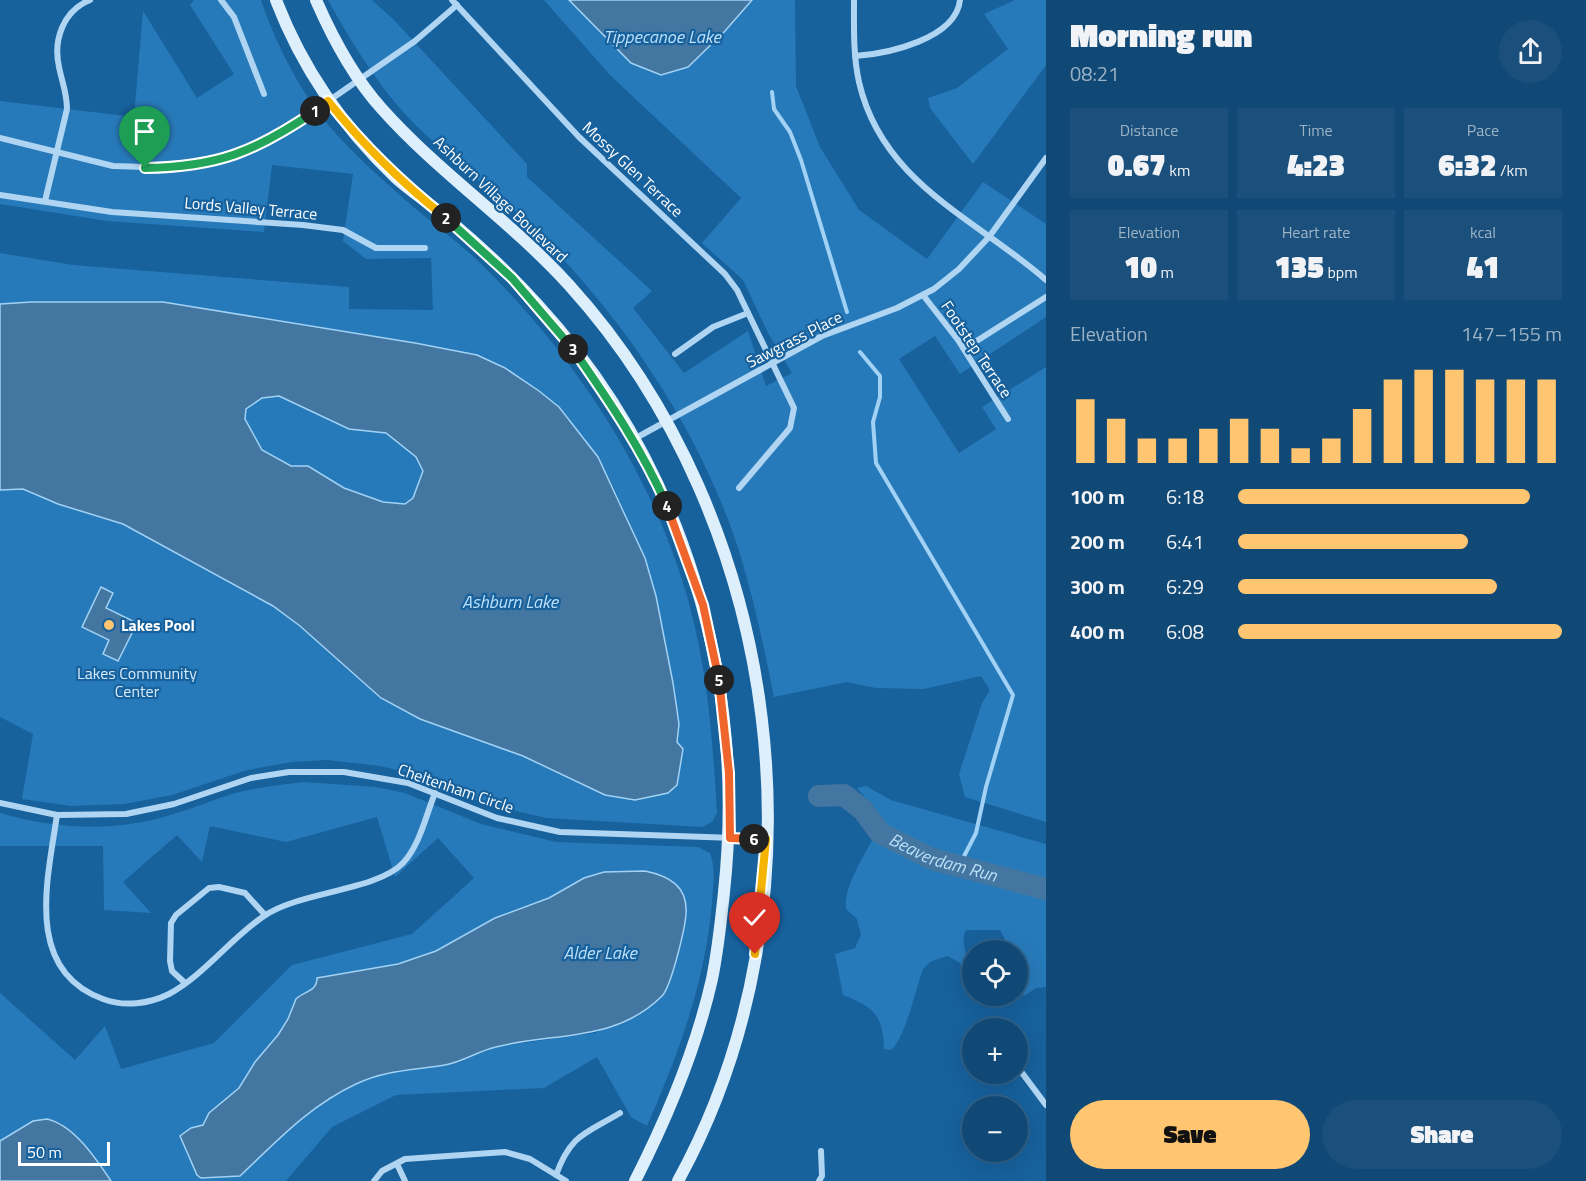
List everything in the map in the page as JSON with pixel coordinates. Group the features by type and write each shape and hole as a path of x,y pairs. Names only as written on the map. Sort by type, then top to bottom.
{"main road":[{"path":"276,0 296,45 328,101 356,135 399,181 483,249 540,308 566,338 614,405 674,521 703,605 724,711 730,789 730,838 717,949 706,1002 675,1095 635,1181"},
{"name":"Ashburn Village Boulevard","path":"316,0 358,80 382,110 428,154 512,227 571,287 647,384 705,501 736,590 752,654 764,733 766,839 760,925 742,1013 717,1090 678,1181"}],"street":[{"path":"45,201 67,96 59,69 58,41 62,27 71,12 90,0"},
{"path":"221,0 234,17 264,94"},
{"path":"854,0 855,56 859,82 867,108 898,163 917,183 1046,280"},
{"path":"855,56 874,55 933,36 955,18 960,0"},
{"name":"Mossy Glen Terrace","path":"0,138 57,150 87,161 113,166 145,168 200,165 222,160 260,145 328,101 414,41 454,2 565,122 725,274 736,290 771,365 791,399 794,418 790,428 739,488"},
{"name":"Sawgrass Place","path":"633,439 822,336 897,308 923,295 958,269 989,237 1046,158"},
{"name":"Lords Valley Terrace","path":"0,195 111,212 303,225 343,230 376,248 425,248"},
{"name":"Footstep Terrace","path":"923,295 964,349 1008,419"},
{"path":"964,349 1046,297"},
{"path":"675,354 713,327 748,313"},
{"name":"Cheltenham Circle","path":"0,803 57,814 96,816 137,812 174,804 251,778 289,772 372,775 435,793 497,818 560,832 766,839"},
{"path":"57,814 46,892 50,945 65,972 88,992 109,1001 127,1003 157,999 184,982 265,915 291,902 377,878 396,869 410,854 435,793"},
{"path":"184,982 172,971 170,961 171,923 176,915 209,888 219,887 245,893 265,915"},
{"path":"1028,1081 1046,1105"},
{"path":"556,1175 565,1150 573,1141 620,1113"},
{"path":"819,1181 822,1176 821,1151"},
{"path":"374,1181 382,1171 416,1158 505,1152 530,1159 566,1181"},
{"path":"397,1164 405,1181"}],"green space":[{"name":"Lakes Community Center","path":"194,0 261,0 290,67 309,99 330,127 369,167 477,260 513,297 546,335 607,420 633,464 656,511 675,558 690,607 701,658 711,735 717,813 712,822 702,827 546,818 487,804 409,773 380,766 327,760 292,762 247,770 172,795 124,804 71,806 22,799 33,734 0,717 0,490 23,489 58,504 123,524 273,606 300,626 381,698 420,719 523,756 605,795 677,742 679,724 656,596 645,558 614,488 598,457 539,391 505,368 477,355 415,343 31,302 0,304 0,253 73,265 349,287 349,309 433,310 431,258 366,259 343,241 353,174 272,165 264,232 107,221 0,204 0,101 134,117 143,11 197,98 234,74 190,5"},
{"path":"328,0 372,0 394,20 527,164 527,177 652,291 633,308 684,373 748,331 766,386 792,373 768,333 743,280 702,243 741,198 610,75 544,0 569,0 631,63 725,31 752,0 795,0 796,86 820,147 859,210 927,259 983,182 1046,224 1046,317 960,374 935,336 899,359 959,453 996,429 982,407 1046,367 1046,822 965,797 959,774 982,703 990,690 981,676 924,689 876,688 847,682 774,697 749,587 723,506 703,461 654,376 596,296 564,260 530,225 404,113 363,59"},
{"path":"1015,0 1046,0 1046,65 973,164 930,108 928,98 957,88 1008,49 984,14"},
{"path":"279,396 349,429 386,433 416,457 423,471 413,498 405,504 383,503 344,488 309,466 291,466 262,450 245,419 246,409 262,398"},
{"path":"304,782 376,787 405,793 481,824 556,842 698,847 710,853 713,865 712,903 709,932 697,989 680,1044 647,1126 631,1117 597,1057 544,1088 396,1095 332,1127 286,1181 111,1181 60,1122 33,1121 0,1141 0,993 75,1060 105,1026 121,1069 214,1043 292,965 412,934 474,878 438,838 395,877 377,817 286,842 210,826 202,862 177,835 123,882 151,913 104,910 103,846 0,846 0,813 62,825 126,825 167,816 232,794 268,786","holes":["645,871 662,875 673,881 686,915 676,960 664,995 595,1033 494,1047 458,1063 407,1068 370,1078 330,1098 300,1118 240,1176 201,1178 191,1128 203,1125 209,1113 239,1088 278,1035 296,999 311,991 321,976 398,964 436,951 495,918 549,898 584,878"]},
{"path":"866,786 891,800 1046,844 1046,987 1036,988 1028,993 1028,940 1005,940 1000,930 966,930 964,940 962,940 962,967 960,963 947,956 930,962 923,969 901,1035 891,1050 884,1049 881,1027 874,1013 869,1008 843,995 835,954 855,948 861,935 857,919 846,909 846,898 854,875 883,818 857,788"}],"water":[{"name":"Tippecanoe Lake","path":"569,0 752,0 725,31 688,67 661,75 631,63"},
{"name":"Ashburn Lake","path":"163,302 477,355 505,368 539,391 559,407 598,457 645,558 656,596 673,683 679,724 677,742 683,749 677,785 668,793 635,800 605,795 523,756 420,719 381,698 300,626 273,606 123,524 58,504 23,489 0,490 0,304","holes":["279,396 349,429 386,433 416,457 423,471 413,498 405,504 383,502 344,488 308,466 291,466 262,450 245,419 246,409 262,398"]},
{"name":"Lakes Pool","path":"101,587 113,593 106,608 137,623 118,661 103,654 109,640 82,627"},
{"name":"Alder Lake","path":"645,871 669,879 680,889 686,904 686,914 677,957 666,991 644,1011 624,1022 604,1029 583,1034 518,1042 483,1051 452,1064 389,1073 367,1079 339,1093 308,1114 240,1176 201,1178 197,1175 180,1136 191,1128 203,1125 209,1113 239,1088 255,1062 278,1035 296,999 315,986 317,978 398,964 436,951 495,918 549,898 584,878 604,872"},
{"path":"47,1119 57,1122 75,1135 111,1181 0,1181 0,1141 33,1121"}],"waterway":[{"path":"772,92 774,109 790,132 801,160 847,312"},
{"path":"860,352 880,376 880,397 873,422 876,463 1013,695 986,787 976,833 959,866"},
{"name":"Beaverdam Run","path":"819,796 844,795 863,810 880,833 932,859 1046,889"}],"place":[{"name":"Lakes Pool","path":"109,625"}],"route":[{"path":"145,168 200,165 245,152 288,129 328,101 399,181 483,249 566,338 614,405 655,478 674,521 703,605 724,711 728,748 730,838 766,839 765,876 755,954"}]}
